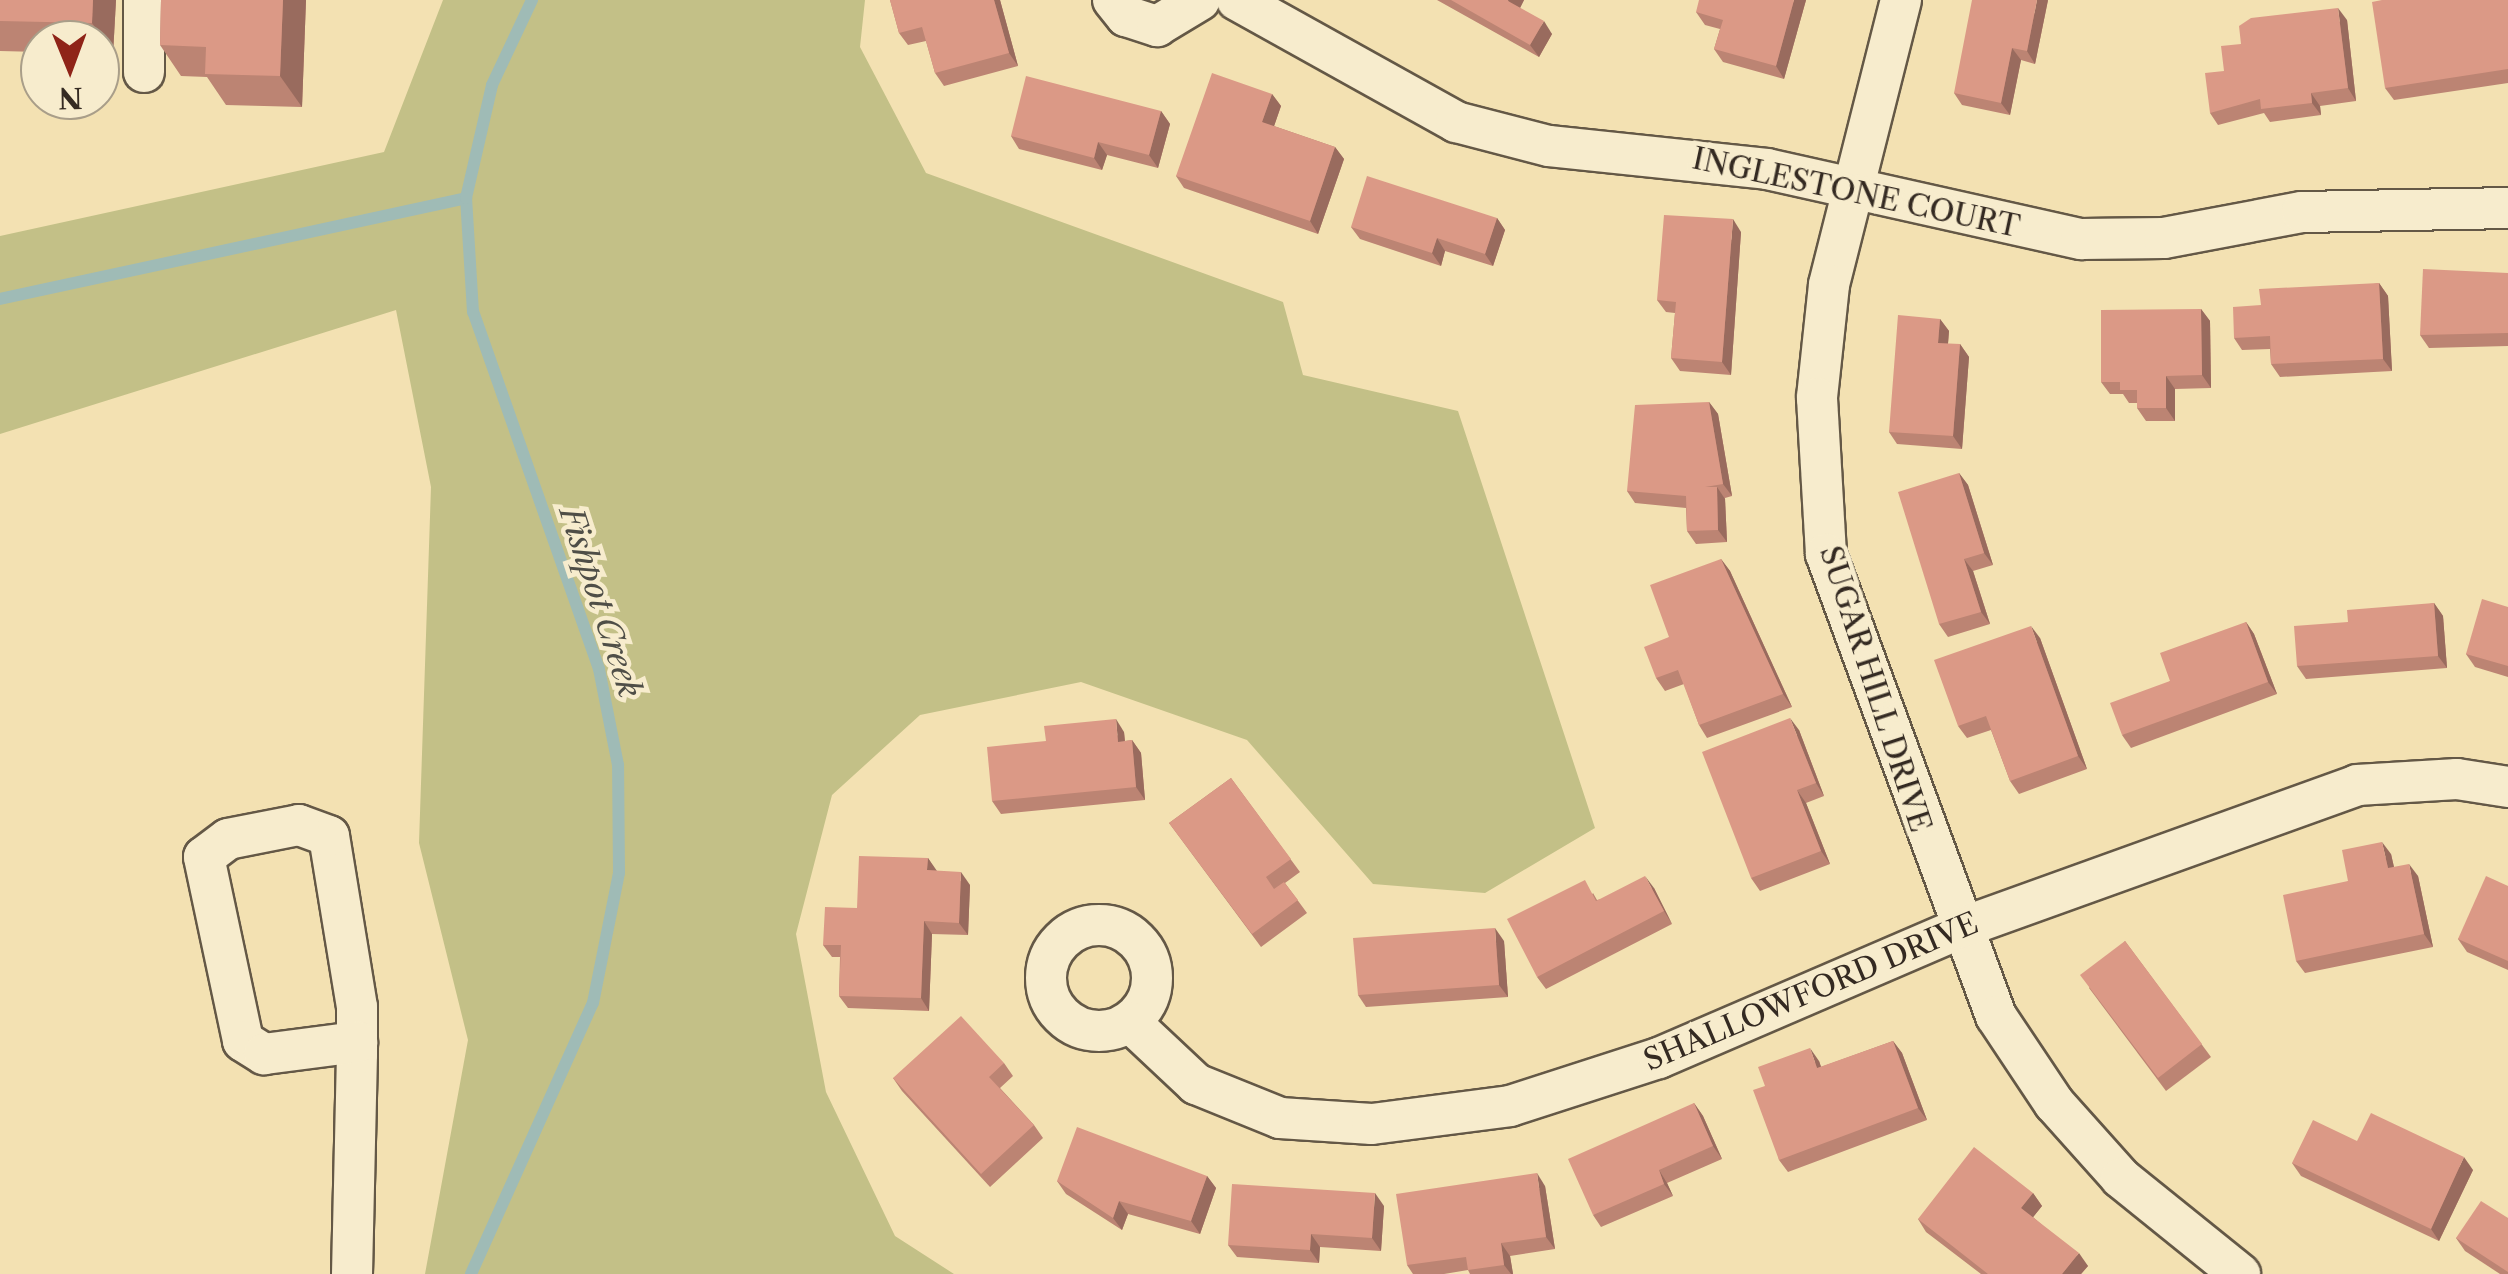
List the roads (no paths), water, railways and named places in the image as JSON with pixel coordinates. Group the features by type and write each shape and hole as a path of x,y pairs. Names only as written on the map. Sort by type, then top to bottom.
{"street":[{"path":"144,0 144,72"},
{"path":"1112,0 1126,16 1157,26 1200,0"},
{"name":"INGLESTONE COURT","path":"1238,0 1456,122 1548,146 1768,169 1858,196 2081,239 2164,238 2302,212 2508,208"},
{"name":"SUGAR HILL DRIVE","path":"1901,0 1858,196 1829,285 1817,398 1826,554 1958,929 1996,1016 2054,1103 2179,1232 2240,1274"},
{"name":"SHALLOWFORD DRIVE","path":"1130,1022 1196,1084 1280,1118 1372,1124 1510,1106 1640,1064 1958,929 2357,785 2457,779 2508,787"},
{"path":"352,1274 357,1042 329,836 300,825 228,839 204,857 243,1041 264,1054 357,1042"}],"waterway":[{"name":"Fishpot Creek","path":"471,1274 593,1003 619,873 618,765 599,669 473,312 466,198 492,85 532,0"},
{"path":"0,299 466,198"}]}
